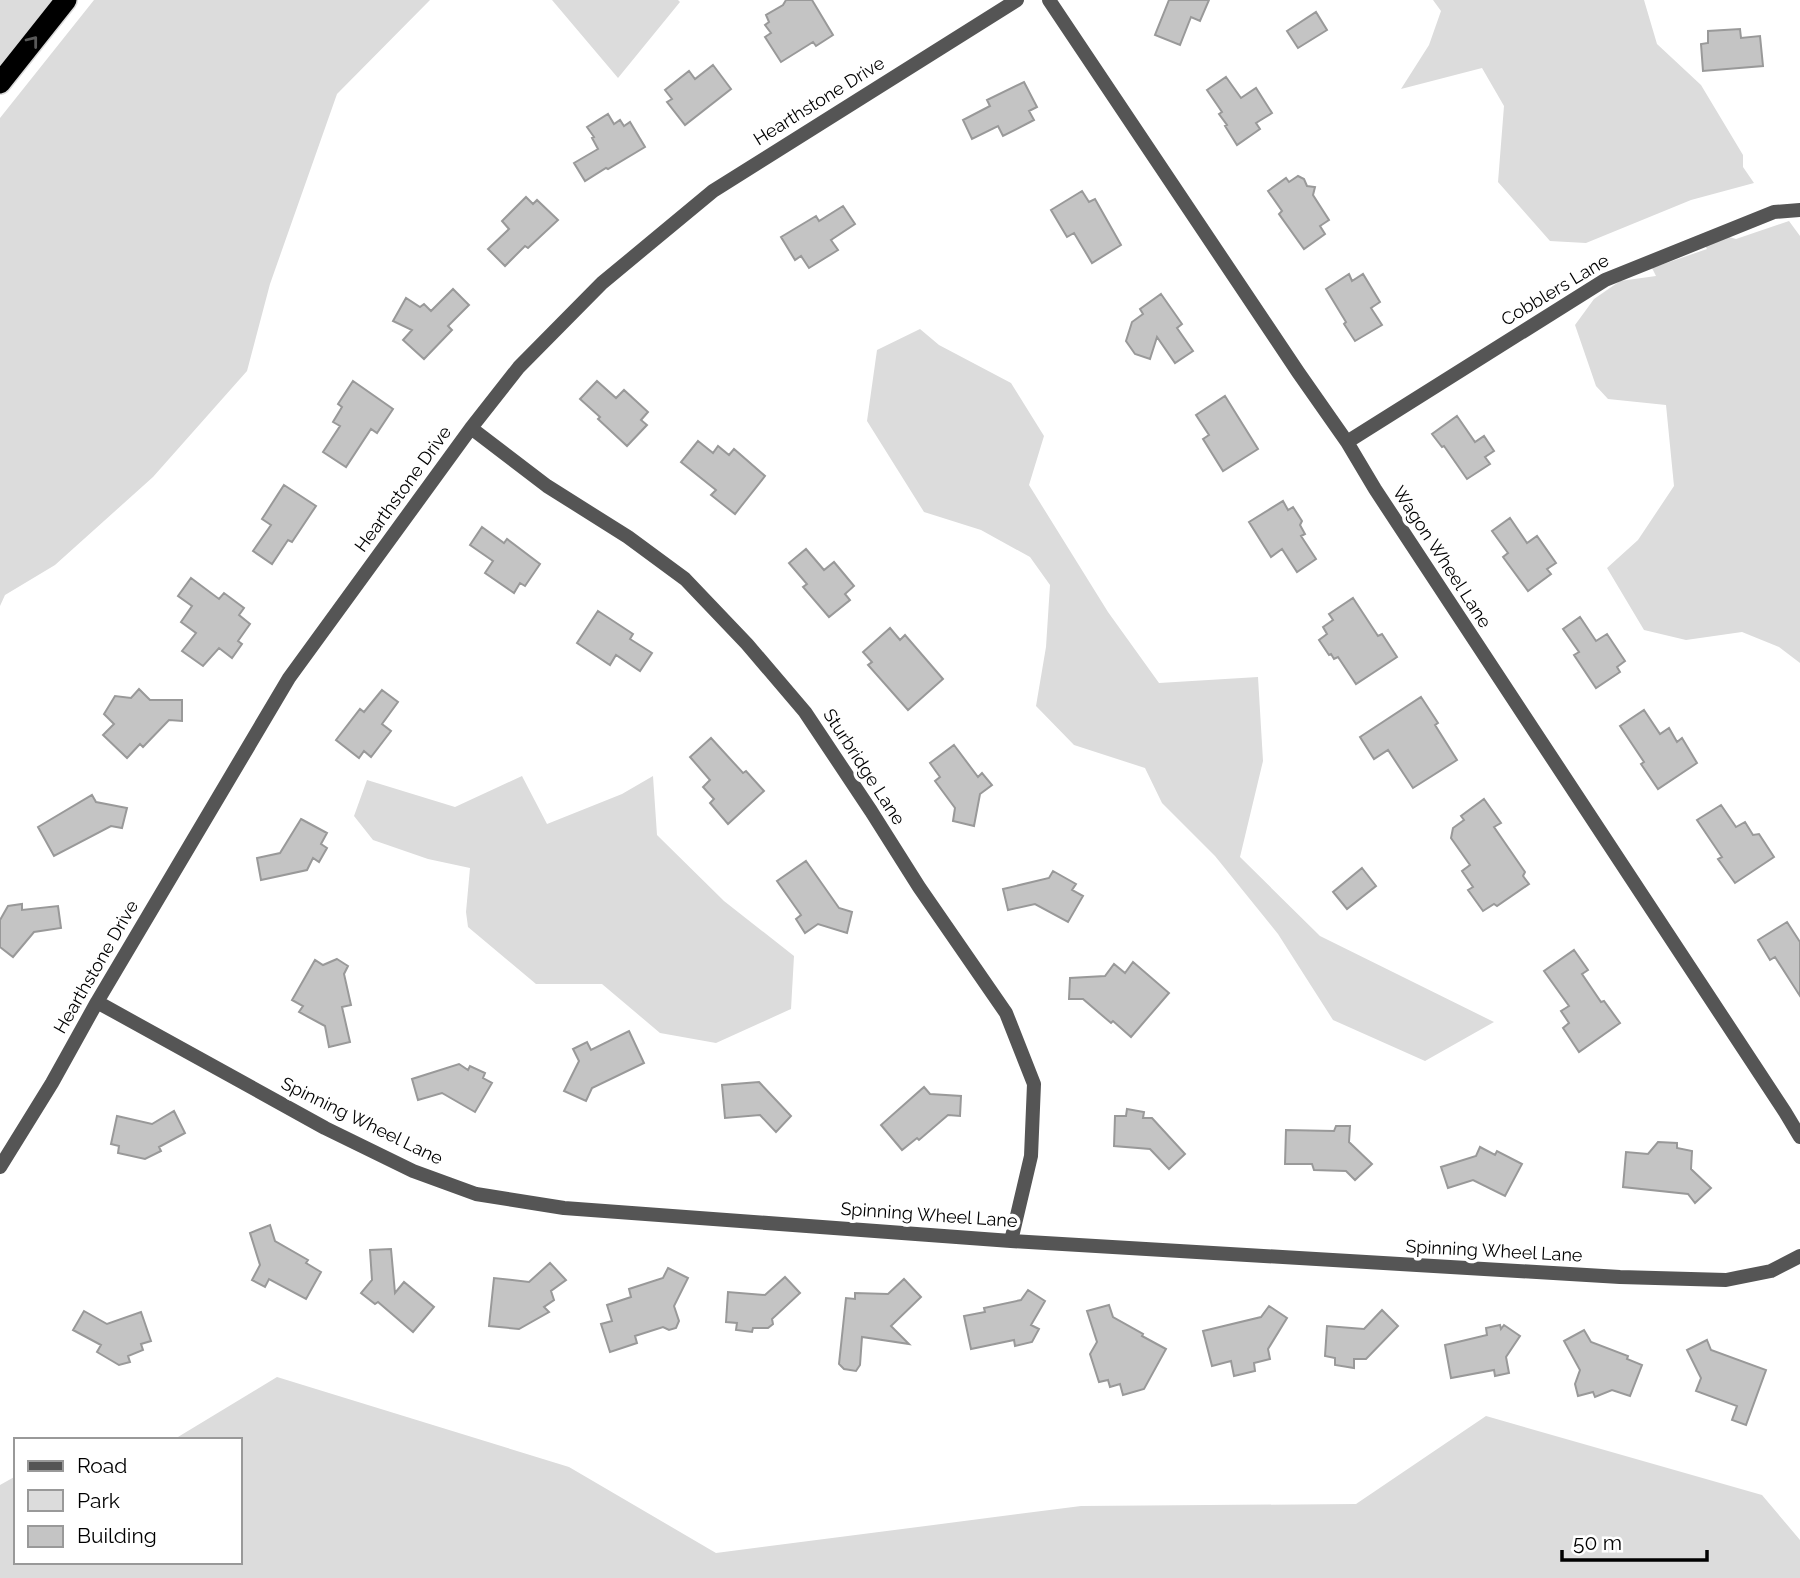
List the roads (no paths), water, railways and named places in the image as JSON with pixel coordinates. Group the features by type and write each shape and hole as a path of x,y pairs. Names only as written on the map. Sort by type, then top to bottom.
{"highway":[{"path":"0,83 66,0"}],"street":[{"name":"Hearthstone Drive","path":"0,1167 289,678 471,428 519,367 602,283 713,191 1017,0"},
{"name":"Wagon Wheel Lane","path":"1049,0 1348,442 1375,489 1800,1137"},
{"name":"Cobblers Lane","path":"1348,442 1605,280 1774,212 1800,210"},
{"name":"Sturbridge Lane","path":"471,428 547,486 628,537 685,579 747,644 805,712 919,887 1006,1013 1034,1084 1031,1156 1011,1241"},
{"name":"Spinning Wheel Lane","path":"97,1002 325,1128 413,1171 476,1194 564,1208 1011,1241 1620,1277 1726,1280 1771,1271 1800,1256"}]}
